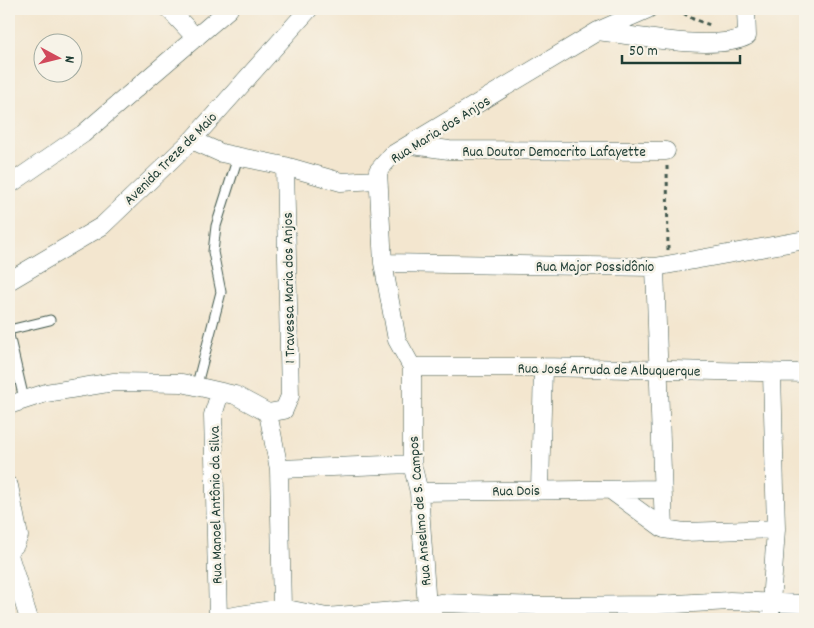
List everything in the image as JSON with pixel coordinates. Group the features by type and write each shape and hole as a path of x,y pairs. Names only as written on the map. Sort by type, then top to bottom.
{"street":[{"path":"169,9 196,38"},
{"path":"9,185 83,134 229,9"},
{"name":"Avenida Treze de Maio","path":"9,281 102,226 192,140 309,9"},
{"name":"Rua Maria dos Anjos","path":"377,180 378,171 392,155 412,145 598,31 648,9"},
{"path":"598,31 669,41 737,41 747,36 746,9"},
{"path":"192,140 221,153 285,166 341,182 377,180"},
{"name":"Rua Doutor Democrito Lafayette","path":"412,145 449,150 666,151"},
{"name":"1 Travessa Maria dos Anjos","path":"276,411 290,396 285,166"},
{"name":"Rua Anselmo de S. Campos","path":"377,180 383,263 397,340 412,367 412,464 419,492 436,610"},
{"name":"Rua Major Possidônio","path":"383,263 662,266 805,240"},
{"path":"662,266 658,369 664,529"},
{"name":"Rua José Arruda de Albuquerque","path":"412,367 543,367 805,373"},
{"path":"540,490 543,367"},
{"path":"771,611 776,529 772,373"},
{"path":"16,402 46,393 114,382 182,383 196,388 235,395 276,411 282,608"},
{"name":"Rua Manoel Antônio da Silva","path":"216,618 213,415 220,393"},
{"path":"278,469 412,464"},
{"path":"9,486 20,536 16,545 9,550"},
{"name":"Rua Dois","path":"419,492 662,489"},
{"path":"612,491 664,529 684,532 776,529"},
{"path":"9,554 29,619"},
{"path":"216,618 282,608 327,618 436,610 542,613 658,612 730,601 771,611 805,604"}],"lane":[{"path":"196,388 221,292 213,252 216,226 238,157"},
{"path":"9,330 50,320"},
{"path":"9,335 16,402"}],"path":[{"path":"662,266 666,151"}]}
